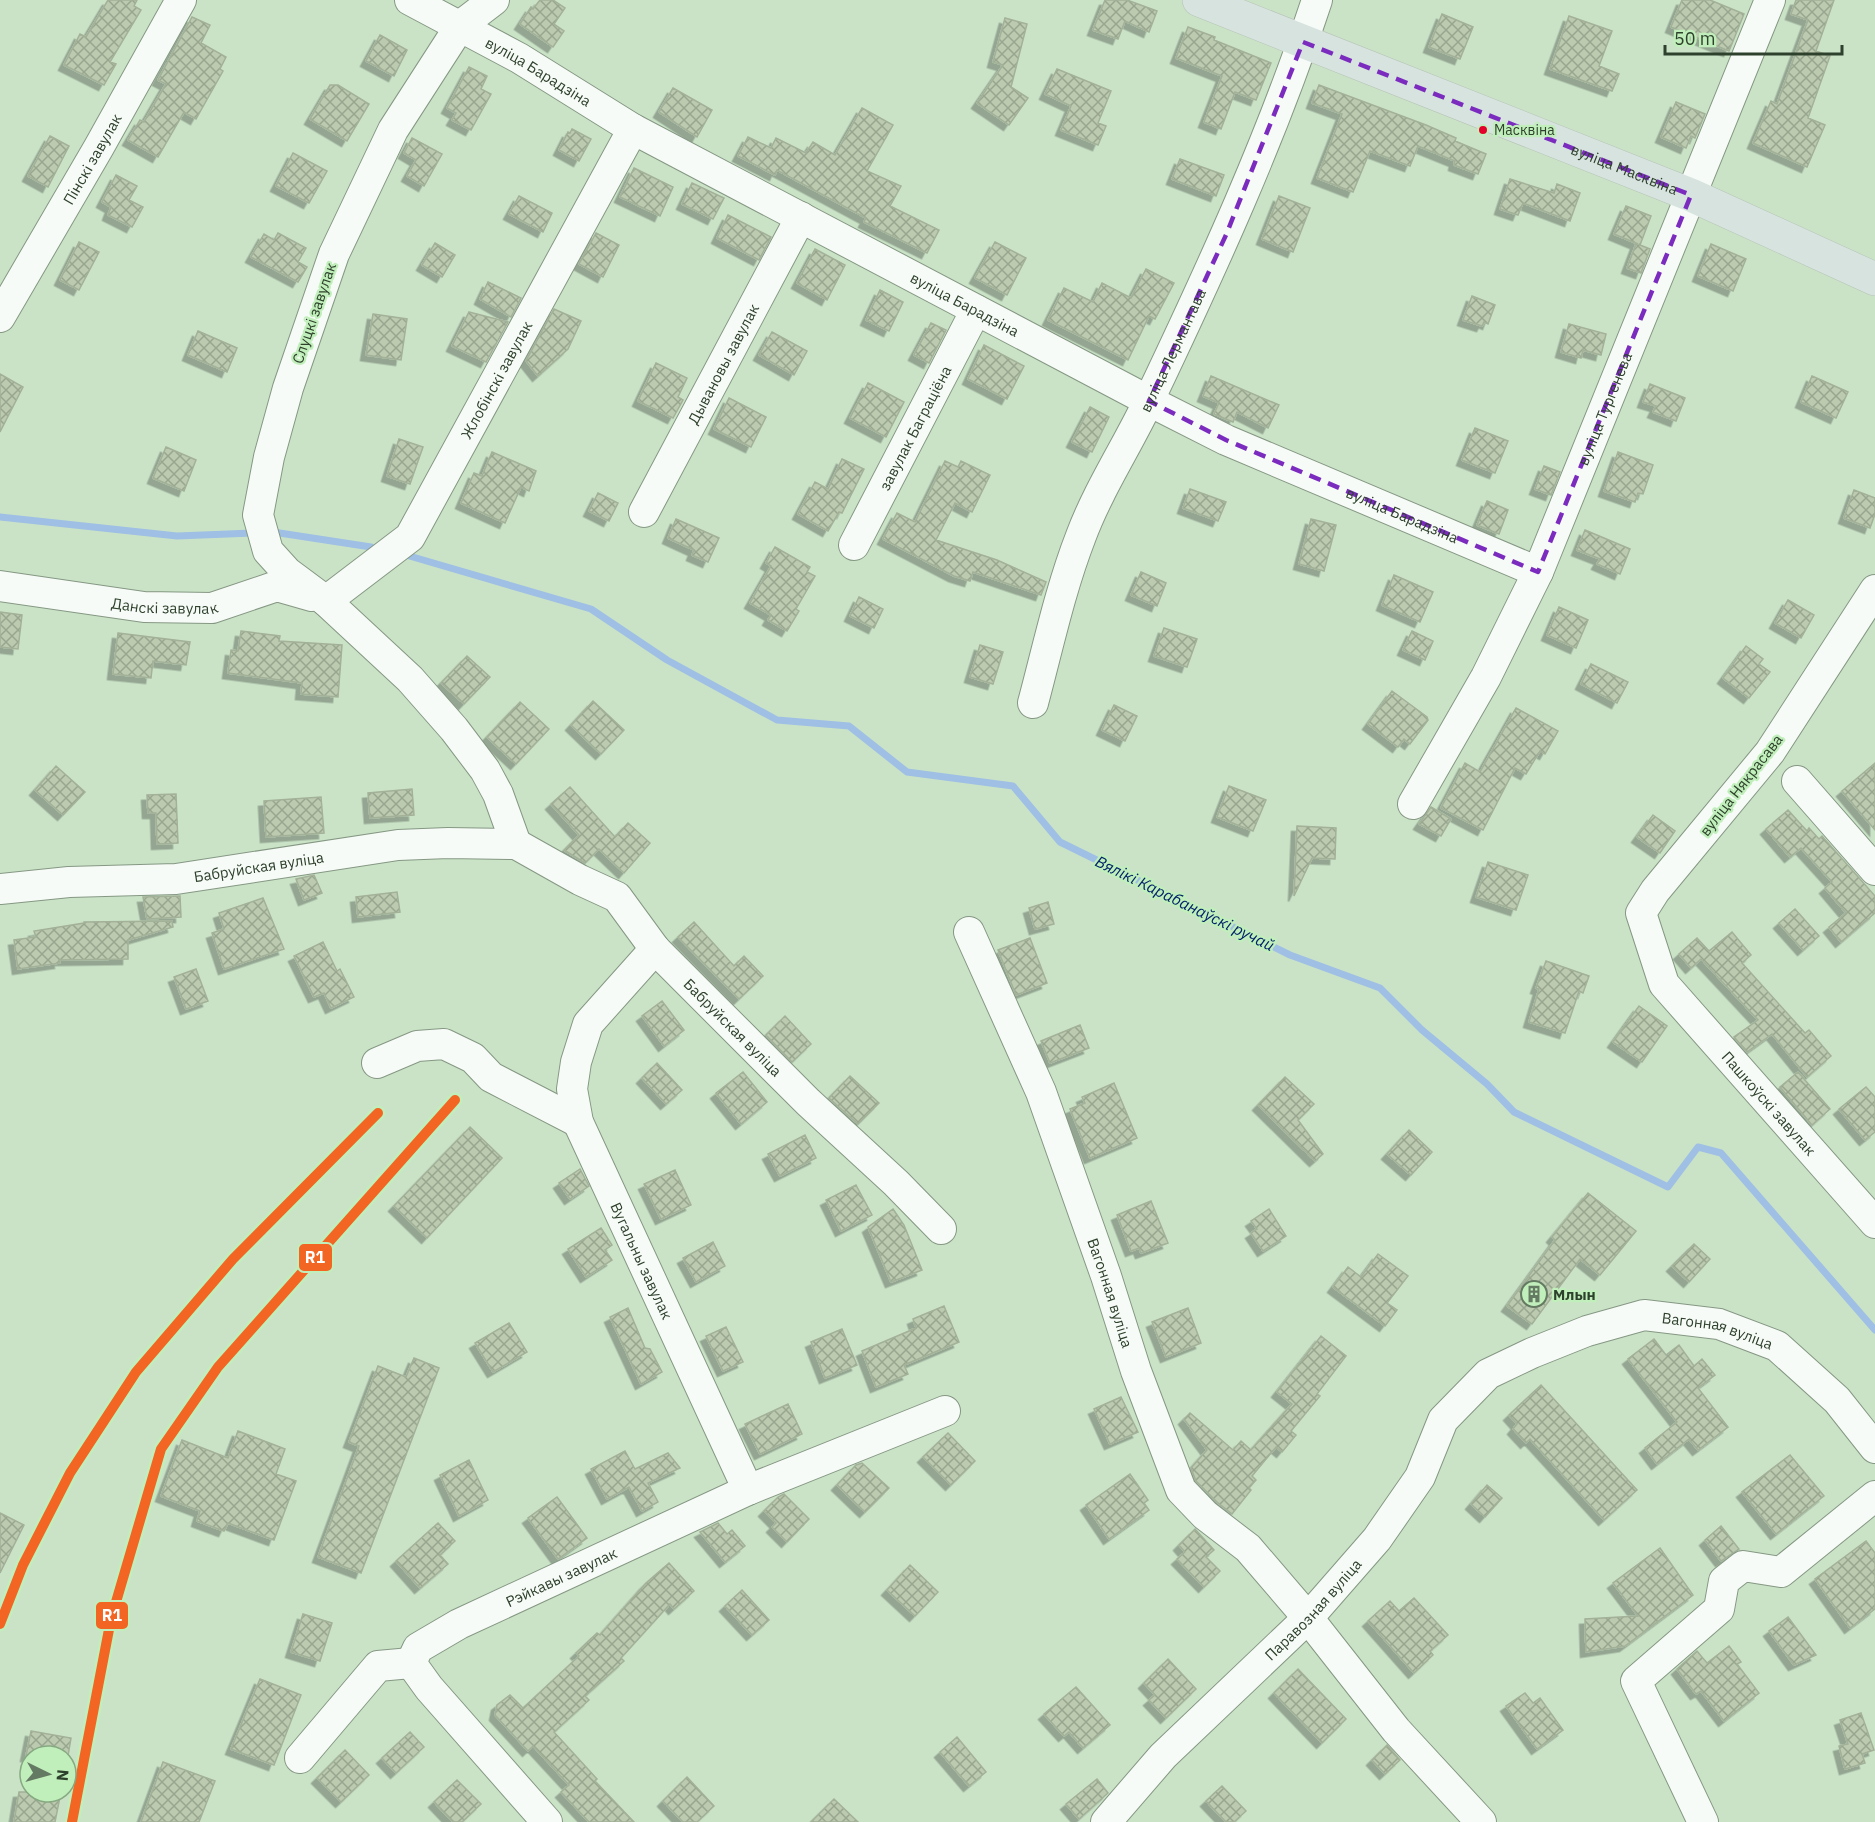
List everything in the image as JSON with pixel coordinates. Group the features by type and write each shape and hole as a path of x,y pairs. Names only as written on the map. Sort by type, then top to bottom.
{"main road":[{"name":"вуліца Масквіна","path":"1199,0 1691,195 1875,279"}],"street":[{"name":"Пінскі завулак","path":"4,299 99,147 181,0"},
{"name":"вуліца Барадзіна","path":"410,0 519,58 633,129 1149,401 1237,445 1538,572"},
{"name":"Слуцкі завулак","path":"326,601 287,572 268,550 258,515 269,457 288,388 333,254 393,130 460,26 494,0"},
{"name":"вуліца Лермантава","path":"1033,703 1081,536 1101,492 1149,401 1226,235 1304,42 1317,0"},
{"name":"вуліца Тургенева","path":"1413,804 1486,677 1538,572 1770,0"},
{"name":"Жлобінскі завулак","path":"326,601 410,537 633,129"},
{"name":"Дывановы завулак","path":"644,512 801,217"},
{"name":"завулак Баграціёна","path":"854,545 976,310"},
{"name":"Данскі завулак","path":"0,586 144,607 212,608 277,586 326,601"},
{"name":"вуліца Някрасава","path":"1664,984 1641,913 1655,891 1770,752 1875,590"},
{"path":"326,601 410,679 454,729 485,770 494,786 516,844"},
{"path":"1797,781 1875,870"},
{"name":"Бабруйская вуліца","path":"0,889 69,882 176,879 398,845 516,844 616,897 656,949 808,1101 896,1183 941,1229"},
{"name":"Вагонная вуліца","path":"969,932 1041,1092 1106,1276 1136,1371 1181,1490 1205,1515 1248,1548 1308,1618 1396,1730 1480,1822"},
{"name":"Вугальны завулак","path":"656,949 588,1024 576,1062 573,1089 578,1122 748,1490"},
{"name":"Пашкоўскі завулак","path":"1664,984 1875,1223"},
{"path":"377,1063 417,1046 444,1044 473,1058 491,1077 578,1122"},
{"name":"Вагонная вуліца","path":"1488,1374 1587,1331 1644,1315 1719,1324 1777,1346 1838,1400 1875,1448"},
{"name":"Паравозная вуліца","path":"1106,1822 1162,1756 1308,1618 1377,1539 1420,1477 1443,1420 1488,1374"},
{"path":"748,1490 945,1412"},
{"name":"Рэйкавы завулак","path":"411,1663 418,1648 459,1624 748,1490"},
{"path":"1703,1822 1636,1681 1719,1610 1724,1581 1743,1566 1780,1572 1875,1496"},
{"path":"300,1758 378,1665 411,1663 429,1688 547,1822"}],"highlighted area":[{"path":"1303,42 1691,195 1538,572 1226,440 1149,401 1226,235"}],"building":[{"path":"108,0 137,0 134,6 141,10 110,62 116,64 104,85 64,65 80,34 86,37"},
{"path":"540,0 553,0 565,8 554,24 564,31 553,47 520,24 531,7 533,9"},
{"path":"1105,0 1127,0 1157,11 1149,32 1125,21 1118,39 1093,30"},
{"path":"1682,0 1710,0 1744,14 1729,51 1671,27"},
{"path":"1796,0 1834,0 1816,51 1830,56 1808,118 1825,125 1807,167 1753,143 1771,101 1777,104 1808,20 1791,14"},
{"path":"1442,14 1473,27 1460,59 1429,47"},
{"path":"1569,16 1612,31 1599,66 1619,74 1612,91 1550,69"},
{"path":"192,17 210,25 201,43 226,57 220,69 223,71 196,119 184,112 158,157 128,140 140,120 144,122 166,84 158,80"},
{"path":"1005,18 1027,24 1011,87 1028,98 1009,125 977,103 1003,65 993,62"},
{"path":"1188,27 1271,63 1256,100 1235,92 1221,129 1204,122 1222,76 1176,58"},
{"path":"380,35 407,50 394,76 366,61"},
{"path":"469,67 487,76 481,89 491,94 471,130 452,120 456,113 447,108"},
{"path":"1057,69 1111,91 1098,123 1106,126 1098,145 1061,130 1071,106 1045,94"},
{"path":"330,85 338,85 369,104 347,141 310,119"},
{"path":"1319,85 1426,125 1486,154 1478,174 1454,165 1455,161 1418,146 1410,166 1370,151 1353,192 1317,178 1342,114 1312,103"},
{"path":"673,88 712,110 697,137 659,112"},
{"path":"1676,102 1705,114 1695,138 1691,136 1686,148 1661,137"},
{"path":"862,108 893,125 867,171 901,186 890,206 939,230 927,253 864,222 866,218 777,170 775,175 738,156 748,137 771,148 776,138 806,153 813,142 835,155"},
{"path":"572,129 591,139 579,161 559,150 568,132 570,133"},
{"path":"50,136 69,146 48,187 28,176"},
{"path":"412,138 442,154 424,186 407,176 416,160 404,153"},
{"path":"293,153 327,171 309,203 276,186"},
{"path":"1180,159 1224,175 1216,196 1172,179"},
{"path":"634,168 673,187 660,216 620,197"},
{"path":"116,175 137,186 129,200 143,207 132,227 108,215 111,207 102,202"},
{"path":"1510,179 1554,193 1557,184 1580,193 1570,221 1523,203 1518,215 1500,209"},
{"path":"692,183 724,198 713,219 682,204"},
{"path":"519,196 552,213 543,232 509,214"},
{"path":"1279,196 1310,208 1293,252 1262,239"},
{"path":"1626,206 1651,216 1640,245 1650,249 1641,273 1627,268 1636,244 1638,244 1614,234"},
{"path":"728,215 771,237 759,260 717,238"},
{"path":"278,233 306,248 298,262 307,267 298,282 251,257 264,234 274,240"},
{"path":"596,233 619,245 603,277 579,264"},
{"path":"79,242 99,252 79,290 60,280"},
{"path":"995,242 1026,258 1007,295 975,278"},
{"path":"435,243 455,255 442,277 422,265"},
{"path":"1711,244 1746,259 1733,291 1698,276"},
{"path":"815,249 845,265 827,300 797,283"},
{"path":"1146,269 1174,283 1155,319 1149,316 1128,360 1048,320 1064,288 1093,302 1102,283 1131,298"},
{"path":"488,282 521,298 511,317 480,299"},
{"path":"880,290 903,302 889,331 866,320"},
{"path":"1472,296 1495,305 1488,324 1484,322 1482,326 1463,320"},
{"path":"554,309 581,321 568,349 538,376 526,361"},
{"path":"469,312 508,322 486,362 452,346"},
{"path":"373,314 407,319 401,360 366,355"},
{"path":"931,323 946,330 929,363 914,355"},
{"path":"1569,324 1606,334 1601,355 1583,350 1581,358 1561,352"},
{"path":"198,331 237,348 227,372 188,355"},
{"path":"772,332 807,351 794,375 759,355"},
{"path":"984,345 1024,366 1007,399 968,379"},
{"path":"656,363 687,378 678,397 683,400 673,418 638,401"},
{"path":"0,374 23,387 0,432"},
{"path":"1211,376 1279,405 1268,428 1237,412 1233,422 1214,414 1219,403 1203,396"},
{"path":"1812,376 1848,392 1836,418 1801,402"},
{"path":"868,383 904,402 886,437 850,418"},
{"path":"1650,384 1685,398 1676,421 1653,412 1656,406 1643,402"},
{"path":"729,398 766,417 751,447 714,429"},
{"path":"1090,407 1109,417 1092,452 1072,442"},
{"path":"1475,428 1508,441 1495,473 1462,460"},
{"path":"399,439 423,447 410,484 387,476"},
{"path":"166,447 196,460 184,491 153,478"},
{"path":"492,452 536,471 529,491 521,487 505,523 461,503 474,473 482,476"},
{"path":"1618,452 1653,465 1643,494 1638,493 1635,502 1604,491"},
{"path":"842,459 864,469 842,513 839,512 828,531 798,514 815,482 828,489"},
{"path":"945,461 958,467 961,461 990,475 972,512 955,503 936,540 997,560 1046,582 1041,595 973,572 970,581 954,576 883,539 897,513 915,522"},
{"path":"1544,466 1560,472 1551,495 1535,489"},
{"path":"1190,489 1226,502 1218,521 1183,508"},
{"path":"1854,490 1875,498 1875,514 1870,528 1844,518"},
{"path":"598,493 618,503 609,521 589,511"},
{"path":"1487,501 1508,510 1499,534 1477,525"},
{"path":"676,519 719,538 708,562 692,555 694,550 668,538"},
{"path":"1311,519 1336,525 1324,571 1299,564"},
{"path":"1585,530 1630,549 1620,574 1597,564 1600,559 1577,550"},
{"path":"775,547 810,567 807,572 815,576 796,609 799,611 787,631 768,620 771,615 750,603 771,566 766,563"},
{"path":"1141,572 1166,583 1157,606 1131,595"},
{"path":"1394,575 1433,592 1420,622 1382,605"},
{"path":"859,597 883,609 874,628 850,616"},
{"path":"1788,600 1814,615 1801,638 1775,623"},
{"path":"1559,607 1588,620 1576,648 1547,635"},
{"path":"0,612 22,615 18,649 0,647"},
{"path":"1164,628 1197,639 1187,667 1154,656"},
{"path":"241,631 280,636 279,641 342,645 338,697 301,694 302,683 228,673 231,650 238,651"},
{"path":"1412,631 1433,641 1425,660 1403,650"},
{"path":"118,633 190,642 186,665 153,661 151,678 113,674"},
{"path":"980,645 1003,652 993,684 970,677"},
{"path":"1746,646 1763,659 1759,664 1770,672 1749,698 1723,678"},
{"path":"467,656 490,677 464,704 441,683"},
{"path":"1591,664 1628,682 1617,703 1581,684"},
{"path":"1392,691 1428,720 1410,744 1404,739 1398,747 1368,724"},
{"path":"593,701 624,730 601,754 571,725"},
{"path":"520,702 549,729 516,764 487,737"},
{"path":"1114,705 1137,716 1125,741 1102,730"},
{"path":"1516,708 1558,731 1545,754 1540,751 1526,774 1515,768 1483,830 1441,808 1465,763 1480,772"},
{"path":"1875,763 1875,830 1842,791"},
{"path":"56,766 85,792 63,815 35,790"},
{"path":"1229,786 1266,800 1253,831 1217,817"},
{"path":"570,787 615,837 628,823 650,843 624,873 599,849 585,863 564,850 579,835 551,804"},
{"path":"412,789 414,815 370,818 368,793"},
{"path":"176,794 178,843 157,844 156,813 148,813 147,795"},
{"path":"321,797 324,833 266,837 264,801"},
{"path":"1431,807 1451,819 1441,836 1419,824"},
{"path":"1788,810 1807,831 1809,828 1819,839 1822,836 1875,896 1875,913 1841,942 1829,927 1846,913 1825,888 1832,882 1801,848 1790,857 1766,829"},
{"path":"1653,815 1675,831 1660,853 1637,837"},
{"path":"1297,826 1336,828 1335,859 1312,858 1294,896"},
{"path":"1488,862 1528,875 1516,910 1476,897"},
{"path":"314,875 322,893 304,900 296,879"},
{"path":"397,892 400,912 358,917 356,897"},
{"path":"180,896 181,917 147,919 143,897"},
{"path":"263,898 284,949 224,969 212,933 224,929 219,913"},
{"path":"1048,902 1054,924 1035,929 1029,908"},
{"path":"1795,909 1819,936 1803,950 1779,923"},
{"path":"172,921 173,927 128,940 128,959 59,960 60,963 18,969 14,940 36,937 34,931 84,922"},
{"path":"694,922 734,966 744,956 763,976 739,999 678,937"},
{"path":"1732,932 1751,955 1742,963 1805,1033 1809,1030 1831,1056 1807,1077 1772,1034 1747,1052 1734,1037 1758,1020 1701,959 1691,968 1679,954 1697,938 1709,951"},
{"path":"1030,938 1047,983 1016,995 998,950"},
{"path":"323,942 337,971 340,969 354,997 331,1008 324,993 314,997 294,956"},
{"path":"1546,961 1589,976 1583,993 1579,991 1565,1033 1529,1022 1539,989 1536,988"},
{"path":"196,969 208,1001 186,1009 174,977"},
{"path":"662,1001 684,1030 664,1046 642,1016"},
{"path":"1639,1006 1667,1026 1642,1062 1613,1042"},
{"path":"785,1016 811,1044 792,1062 766,1035"},
{"path":"1080,1025 1089,1048 1050,1063 1041,1041"},
{"path":"657,1063 682,1090 666,1104 642,1078"},
{"path":"743,1072 767,1102 741,1124 716,1093"},
{"path":"1798,1072 1830,1109 1812,1125 1780,1087"},
{"path":"850,1076 879,1103 858,1124 829,1098"},
{"path":"1285,1077 1314,1104 1298,1120 1323,1154 1315,1161 1258,1105"},
{"path":"1114,1083 1137,1138 1090,1158 1070,1109 1085,1103 1082,1097"},
{"path":"1866,1087 1875,1097 1875,1132 1865,1140 1839,1109"},
{"path":"470,1127 502,1158 427,1238 394,1206"},
{"path":"1409,1130 1432,1152 1411,1175 1387,1154"},
{"path":"805,1135 816,1158 780,1176 768,1154"},
{"path":"580,1169 589,1186 570,1199 559,1183"},
{"path":"675,1170 691,1205 661,1219 644,1184"},
{"path":"856,1185 872,1215 841,1231 826,1200"},
{"path":"1588,1193 1636,1231 1600,1275 1580,1259 1532,1324 1507,1306 1555,1240 1552,1237"},
{"path":"1151,1201 1168,1243 1141,1253 1139,1248 1131,1251 1117,1215"},
{"path":"893,1209 904,1225 922,1270 891,1282 868,1227"},
{"path":"1269,1209 1286,1236 1263,1251 1251,1233 1257,1229 1251,1221"},
{"path":"601,1228 612,1245 605,1250 612,1260 586,1277 568,1249"},
{"path":"713,1242 725,1266 696,1282 683,1258"},
{"path":"1694,1244 1710,1259 1689,1282 1672,1266"},
{"path":"1378,1254 1408,1276 1387,1303 1397,1310 1385,1326 1333,1287 1348,1267 1361,1277"},
{"path":"944,1306 959,1342 904,1365 908,1374 876,1387 862,1351 916,1328 913,1319"},
{"path":"628,1308 645,1348 650,1349 662,1372 641,1384 610,1317"},
{"path":"1188,1308 1201,1343 1166,1357 1152,1322"},
{"path":"509,1323 527,1352 493,1372 475,1343"},
{"path":"726,1327 743,1362 723,1371 706,1336"},
{"path":"842,1329 857,1365 825,1378 811,1342"},
{"path":"1321,1336 1346,1356 1317,1394 1320,1396 1291,1431 1296,1435 1282,1452 1276,1447 1252,1476 1256,1480 1249,1488 1251,1490 1232,1514 1196,1481 1191,1468 1207,1450 1184,1419 1190,1413 1233,1450 1241,1441 1251,1450 1292,1404 1277,1392"},
{"path":"1654,1339 1666,1355 1679,1345 1694,1366 1702,1359 1715,1375 1698,1388 1728,1427 1698,1450 1689,1439 1657,1464 1645,1448 1677,1422 1628,1359"},
{"path":"414,1358 439,1368 361,1573 318,1557 359,1446 349,1442 378,1366 406,1377"},
{"path":"1541,1385 1637,1490 1604,1520 1530,1439 1526,1443 1513,1429 1517,1424 1509,1415"},
{"path":"1121,1397 1138,1432 1110,1444 1094,1409"},
{"path":"788,1404 802,1434 760,1454 745,1424"},
{"path":"238,1431 285,1449 276,1474 296,1481 274,1540 228,1523 224,1531 197,1521 200,1511 161,1496 182,1440 228,1458"},
{"path":"948,1433 975,1461 951,1485 923,1457"},
{"path":"625,1451 635,1469 668,1453 680,1468 648,1483 658,1502 642,1511 629,1487 607,1499 591,1469"},
{"path":"1790,1455 1824,1496 1776,1534 1742,1492"},
{"path":"469,1460 488,1500 459,1516 440,1475"},
{"path":"862,1463 889,1488 865,1512 837,1485 856,1465"},
{"path":"1130,1474 1148,1500 1144,1503 1149,1510 1109,1539 1086,1505"},
{"path":"1487,1485 1502,1498 1485,1517 1471,1504"},
{"path":"784,1494 809,1519 787,1542 772,1527 776,1523 764,1511"},
{"path":"557,1497 587,1538 558,1559 528,1518"},
{"path":"0,1513 24,1525 0,1573"},
{"path":"438,1523 455,1541 440,1555 448,1564 420,1588 396,1561"},
{"path":"718,1523 727,1534 732,1530 745,1546 725,1562 700,1532"},
{"path":"1721,1526 1739,1549 1721,1561 1705,1540"},
{"path":"1195,1529 1214,1550 1206,1557 1220,1571 1204,1587 1177,1559 1185,1552 1179,1545"},
{"path":"1866,1541 1875,1553 1875,1609 1850,1628 1815,1579"},
{"path":"1660,1548 1693,1595 1625,1646 1586,1652 1585,1619 1638,1616 1613,1583"},
{"path":"669,1563 694,1591 674,1609 670,1604 621,1658 624,1661 585,1696 589,1700 554,1732 597,1779 595,1781 634,1822 589,1822 561,1792 569,1785 533,1746 528,1751 495,1715 497,1705 510,1695 523,1708 579,1656 576,1653 597,1633 600,1635 646,1583"},
{"path":"910,1565 938,1592 915,1616 887,1590"},
{"path":"742,1590 769,1620 752,1635 725,1606"},
{"path":"1414,1598 1448,1635 1430,1651 1433,1655 1414,1673 1368,1621 1390,1601 1399,1611"},
{"path":"303,1614 332,1623 320,1661 291,1652"},
{"path":"1788,1617 1816,1655 1794,1665 1769,1631"},
{"path":"1729,1646 1741,1662 1737,1664 1759,1693 1724,1721 1701,1691 1696,1694 1677,1669 1697,1651 1707,1663"},
{"path":"1168,1659 1196,1689 1166,1718 1149,1700 1155,1695 1144,1683"},
{"path":"1298,1669 1346,1719 1322,1743 1274,1693"},
{"path":"260,1679 301,1695 274,1765 231,1749"},
{"path":"1076,1687 1110,1725 1083,1748 1069,1732 1064,1736 1044,1714"},
{"path":"1525,1693 1533,1703 1540,1698 1563,1730 1537,1749 1506,1706"},
{"path":"1861,1713 1874,1750 1862,1754 1865,1763 1845,1769 1839,1746 1848,1744 1840,1720"},
{"path":"31,1731 71,1738 70,1744 28,1744"},
{"path":"410,1732 424,1747 396,1773 382,1758"},
{"path":"957,1737 986,1772 969,1786 940,1752"},
{"path":"1387,1745 1400,1760 1385,1774 1372,1760"},
{"path":"345,1750 369,1775 341,1802 317,1778"},
{"path":"163,1762 215,1781 199,1822 141,1822"},
{"path":"687,1777 714,1806 697,1822 683,1822 663,1801"},
{"path":"1097,1779 1108,1793 1079,1819 1066,1804"},
{"path":"457,1780 481,1804 462,1822 453,1822 434,1802"},
{"path":"1222,1786 1246,1811 1234,1822 1226,1822 1206,1801"},
{"path":"18,1798 18,1804 59,1804 55,1822 14,1822"},
{"path":"834,1799 858,1822 811,1822"}],"waterway":[{"name":"Вялікі Карабанаўскі ручай","path":"0,517 177,536 253,533"},
{"name":"Вялікі Карабанаўскі ручай","path":"273,532 371,547"},
{"name":"Вялікі Карабанаўскі ручай","path":"406,555 591,609 667,660 777,720 849,726 907,772 1013,786 1060,842 1290,955 1380,988 1422,1030 1487,1084 1514,1112 1668,1187 1698,1147 1721,1153 1875,1330"}],"transit line":[{"name":"R1","path":"72,1822 111,1619 161,1449 218,1367 455,1100"},
{"name":"R1","path":"0,1624 23,1565 70,1473 136,1372 233,1259 378,1113"}],"place":[{"name":"Масквіна","path":"1483,130"},
{"name":"Млын","path":"1534,1294"}]}
